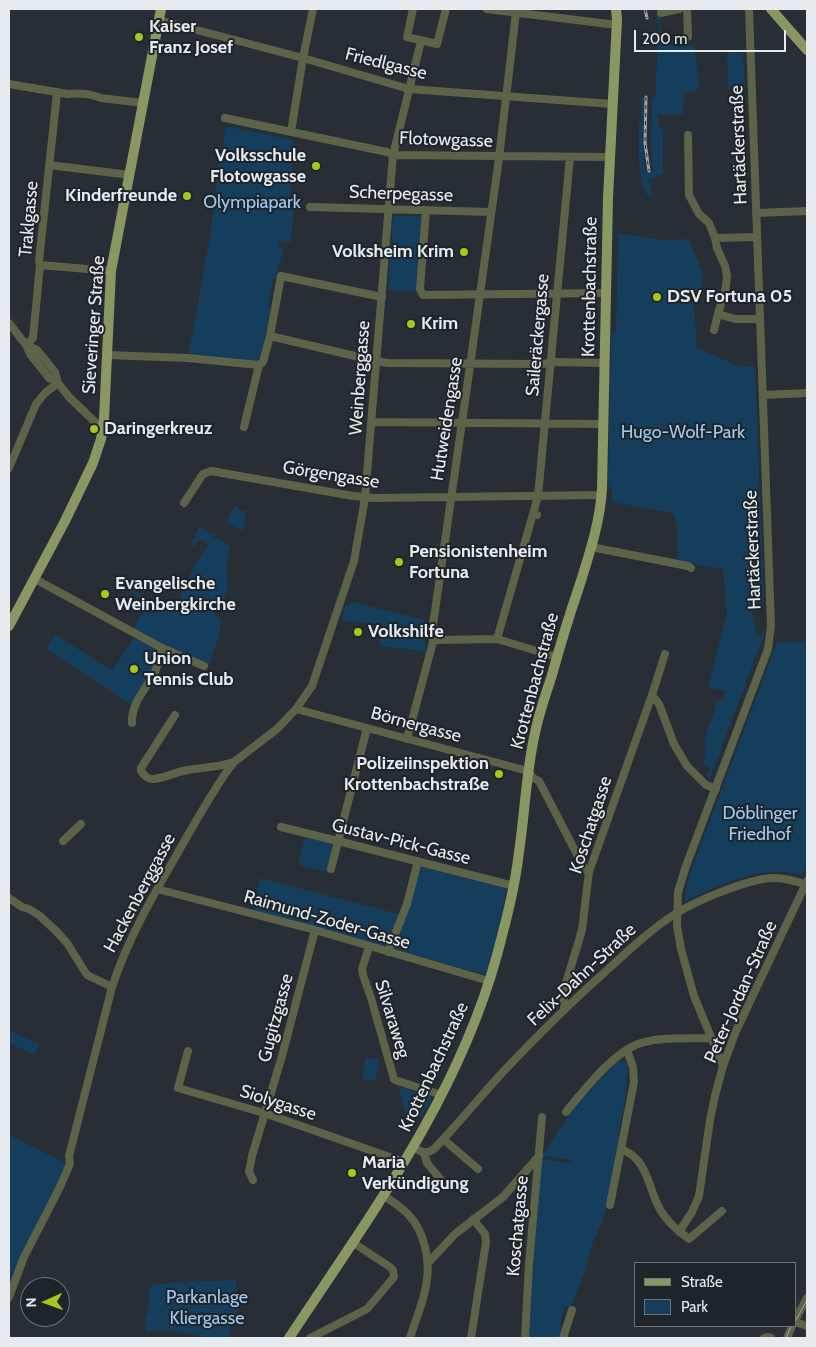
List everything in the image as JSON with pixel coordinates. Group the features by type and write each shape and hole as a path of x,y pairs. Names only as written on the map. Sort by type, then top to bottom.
{"main road":[{"name":"Sieveringer Straße","path":"9,626 66,521 93,462 104,427 111,271 161,9"},
{"name":"Krottenbachstraße","path":"289,1338 404,1162 442,1095 470,1035 489,982 501,940 514,886 528,771 535,732 591,547 602,495 608,198 617,25 616,9"},
{"path":"771,9 807,50"}],"street":[{"path":"292,132 312,9"},
{"path":"413,9 407,37 437,44 446,9"},
{"path":"487,9 617,25"},
{"path":"661,13 679,9"},
{"path":"687,9 688,37"},
{"name":"Hartäckerstraße","path":"723,1066 694,996 687,973 676,913 678,892 686,866 770,641 749,9"},
{"name":"Hutweidengasse","path":"407,738 433,642 433,625 471,363 516,12"},
{"name":"Friedlgasse","path":"159,20 303,58 409,89 612,104"},
{"name":"Weinberggasse","path":"296,709 312,686 352,567 366,498 393,155 421,41"},
{"path":"9,84 57,93 96,95 101,98 143,103"},
{"name":"Traklgasse","path":"26,345 34,338 39,261 57,93"},
{"name":"Flotowgasse","path":"225,118 387,152 393,155 610,157"},
{"path":"688,136 689,195 699,214 709,223 727,276 726,287 714,330"},
{"name":"Saileräckergasse","path":"497,639 535,515 538,496 570,157"},
{"path":"49,165 130,175"},
{"name":"Scherpegasse","path":"310,207 491,212"},
{"path":"426,210 420,290 424,295 606,293"},
{"path":"756,213 807,212"},
{"path":"715,238 757,237"},
{"path":"40,265 111,271"},
{"path":"244,427 259,365 263,362 270,336 281,276 382,297"},
{"path":"718,314 735,319 760,319"},
{"path":"9,323 26,345 37,350 55,372 58,383 69,397 95,422 104,427"},
{"path":"270,336 388,363 604,363"},
{"path":"107,356 188,358 259,365"},
{"path":"9,468 36,404 45,393 58,383"},
{"path":"763,395 807,393"},
{"path":"372,422 603,424"},
{"name":"Görgengasse","path":"184,503 203,474 214,471 366,498 602,495"},
{"path":"591,547 691,568"},
{"path":"35,579 162,648 204,666"},
{"path":"433,642 437,640 497,639 557,656"},
{"path":"132,723 132,711 153,675 162,648"},
{"name":"Koschatgasse","path":"564,1009 566,983 584,921 589,872 652,695 664,654"},
{"path":"652,695 659,704 674,744 687,766 706,785 716,789"},
{"name":"Börnergasse","path":"296,709 528,771"},
{"name":"Hackenberggasse","path":"9,1296 24,1257 70,1164 69,1156 112,987 120,962 134,931 156,889 202,811 234,762 276,729 296,709"},
{"path":"175,715 143,765 141,770 147,777 151,779 190,769 224,766 234,762"},
{"path":"331,869 367,728"},
{"path":"528,771 533,778 539,781 584,868 589,872"},
{"path":"63,841 81,824"},
{"name":"Gustav-Pick-Gasse","path":"281,827 514,886"},
{"path":"388,952 407,904 418,861"},
{"name":"Felix-Dahn-Straße","path":"424,1153 434,1149 496,1080 564,1009 618,960 676,913 719,893 762,880 786,879 807,884"},
{"name":"Peter-Jordan-Straße","path":"680,1232 692,1212 698,1196 710,1120 723,1066 736,1031 807,884"},
{"name":"Raimund-Zoder-Gasse","path":"156,889 315,930 489,982"},
{"path":"9,898 40,916 57,932 67,943 87,975 112,987"},
{"name":"Gugitzgasse","path":"253,1180 249,1172 252,1156 282,1056 315,930"},
{"name":"Silvaraweg","path":"369,947 362,969 363,975 394,1078 395,1080 442,1095"},
{"path":"566,1112 595,1078 627,1050 649,1041 711,1038"},
{"path":"610,1205 634,1079 633,1067 627,1050"},
{"name":"Siolygasse","path":"188,1051 178,1088 264,1113 404,1162"},
{"name":"Koschatgasse","path":"525,1338 529,1264 542,1116"},
{"path":"443,1139 481,1172"},
{"path":"413,1147 424,1153 426,1163 442,1181"},
{"path":"621,1149 644,1169 658,1206 667,1220 689,1239 722,1211"},
{"path":"428,1263 451,1238 502,1197 539,1156"},
{"path":"383,1195 396,1203 413,1220 423,1240 428,1263 426,1287 410,1338"},
{"path":"471,1338 486,1242 485,1234 473,1219"},
{"path":"310,1338 366,1309 394,1277 393,1270 390,1267 352,1242"},
{"path":"796,1319 807,1298"},
{"path":"563,1338 572,1310"},
{"path":"764,1338 771,1338"}],"green space":[{"path":"656,15 660,15 661,44 694,46 699,86 694,92 684,92 683,115 658,114 658,128 665,128 663,131 663,173 648,179 652,197 650,198 642,184 640,173 639,122 641,121 641,97 644,97 642,132 645,172 653,171 651,144 652,98 655,98 659,24 657,24"},
{"path":"727,53 743,53 745,87 728,88"},
{"name":"Olympiapark","path":"225,126 293,140 290,207 294,207 291,241 290,243 278,241 283,254 277,268 276,278 273,278 268,306 271,307 258,362 188,358 211,230 218,164 222,162"},
{"path":"393,216 422,216 416,291 388,291"},
{"name":"Hugo-Wolf-Park","path":"618,233 662,240 689,239 703,274 701,289 694,305 697,348 741,367 755,366 764,602 749,604 758,637 766,630 710,778 706,776 711,767 703,764 705,758 705,739 717,700 723,701 725,690 708,688 727,615 723,569 678,561 678,530 673,513 612,502 612,490 608,485 611,332 616,333"},
{"path":"234,506 237,506 239,510 246,511 242,531 227,523"},
{"path":"199,527 204,528 203,530 205,531 206,529 210,535 215,534 211,542 215,537 231,547 226,561 228,588 222,607 213,613 221,619 219,636 209,664 169,647 133,628 148,604 111,578 115,576 162,609 169,610 177,605 194,566 209,545 200,539 195,547 191,545 192,539 195,539 195,534"},
{"path":"353,602 428,621 425,651 380,646 381,625 341,620 346,605 350,605"},
{"name":"Union Tennis Club","path":"55,634 112,671 134,638 154,648 157,653 157,663 132,705 47,649"},
{"name":"Döblinger Friedhof","path":"777,642 807,642 807,865 802,876 787,872 757,874 727,883 684,902 692,868"},
{"path":"304,838 329,842 333,848 327,872 298,865"},
{"path":"420,868 506,890 487,972 483,974 393,948 411,903"},
{"path":"260,878 399,914 384,947 252,911"},
{"path":"9,1030 39,1044 34,1055 9,1043"},
{"path":"366,1057 379,1060 375,1081 362,1079"},
{"path":"619,1060 627,1063 626,1091 608,1204 602,1222 594,1239 585,1271 571,1308 565,1306 560,1324 562,1332 560,1338 526,1338 540,1158 571,1164 571,1160 542,1156 572,1110"},
{"path":"398,1086 431,1096 431,1102 421,1117 408,1118 406,1116"},
{"path":"9,1135 68,1164 9,1292"},
{"name":"Parkanlage Kliergasse","path":"236,1280 237,1321 230,1323 230,1338 210,1338 170,1331 146,1331 145,1318 148,1313 149,1293 152,1285"}],"tram line":[{"path":"796,1320 807,1300"},
{"path":"786,1338 791,1327"}],"railway":[{"path":"645,9 647,18"},
{"path":"646,97 645,143 649,171"}],"place":[{"name":"Kaiser Franz Josef","path":"139,37"},
{"name":"Volksschule Flotowgasse","path":"316,166"},
{"name":"Kinderfreunde","path":"187,196"},
{"name":"Volksheim Krim","path":"464,252"},
{"name":"DSV Fortuna 05","path":"657,297"},
{"name":"Krim","path":"411,324"},
{"name":"Daringerkreuz","path":"94,429"},
{"name":"Pensionistenheim Fortuna","path":"399,562"},
{"name":"Evangelische Weinbergkirche","path":"105,594"},
{"name":"Volkshilfe","path":"358,632"},
{"name":"Union Tennis Club","path":"134,669"},
{"name":"Polizeiinspektion Krottenbachstraße","path":"499,774"},
{"name":"Maria Verkündigung","path":"352,1173"}]}
